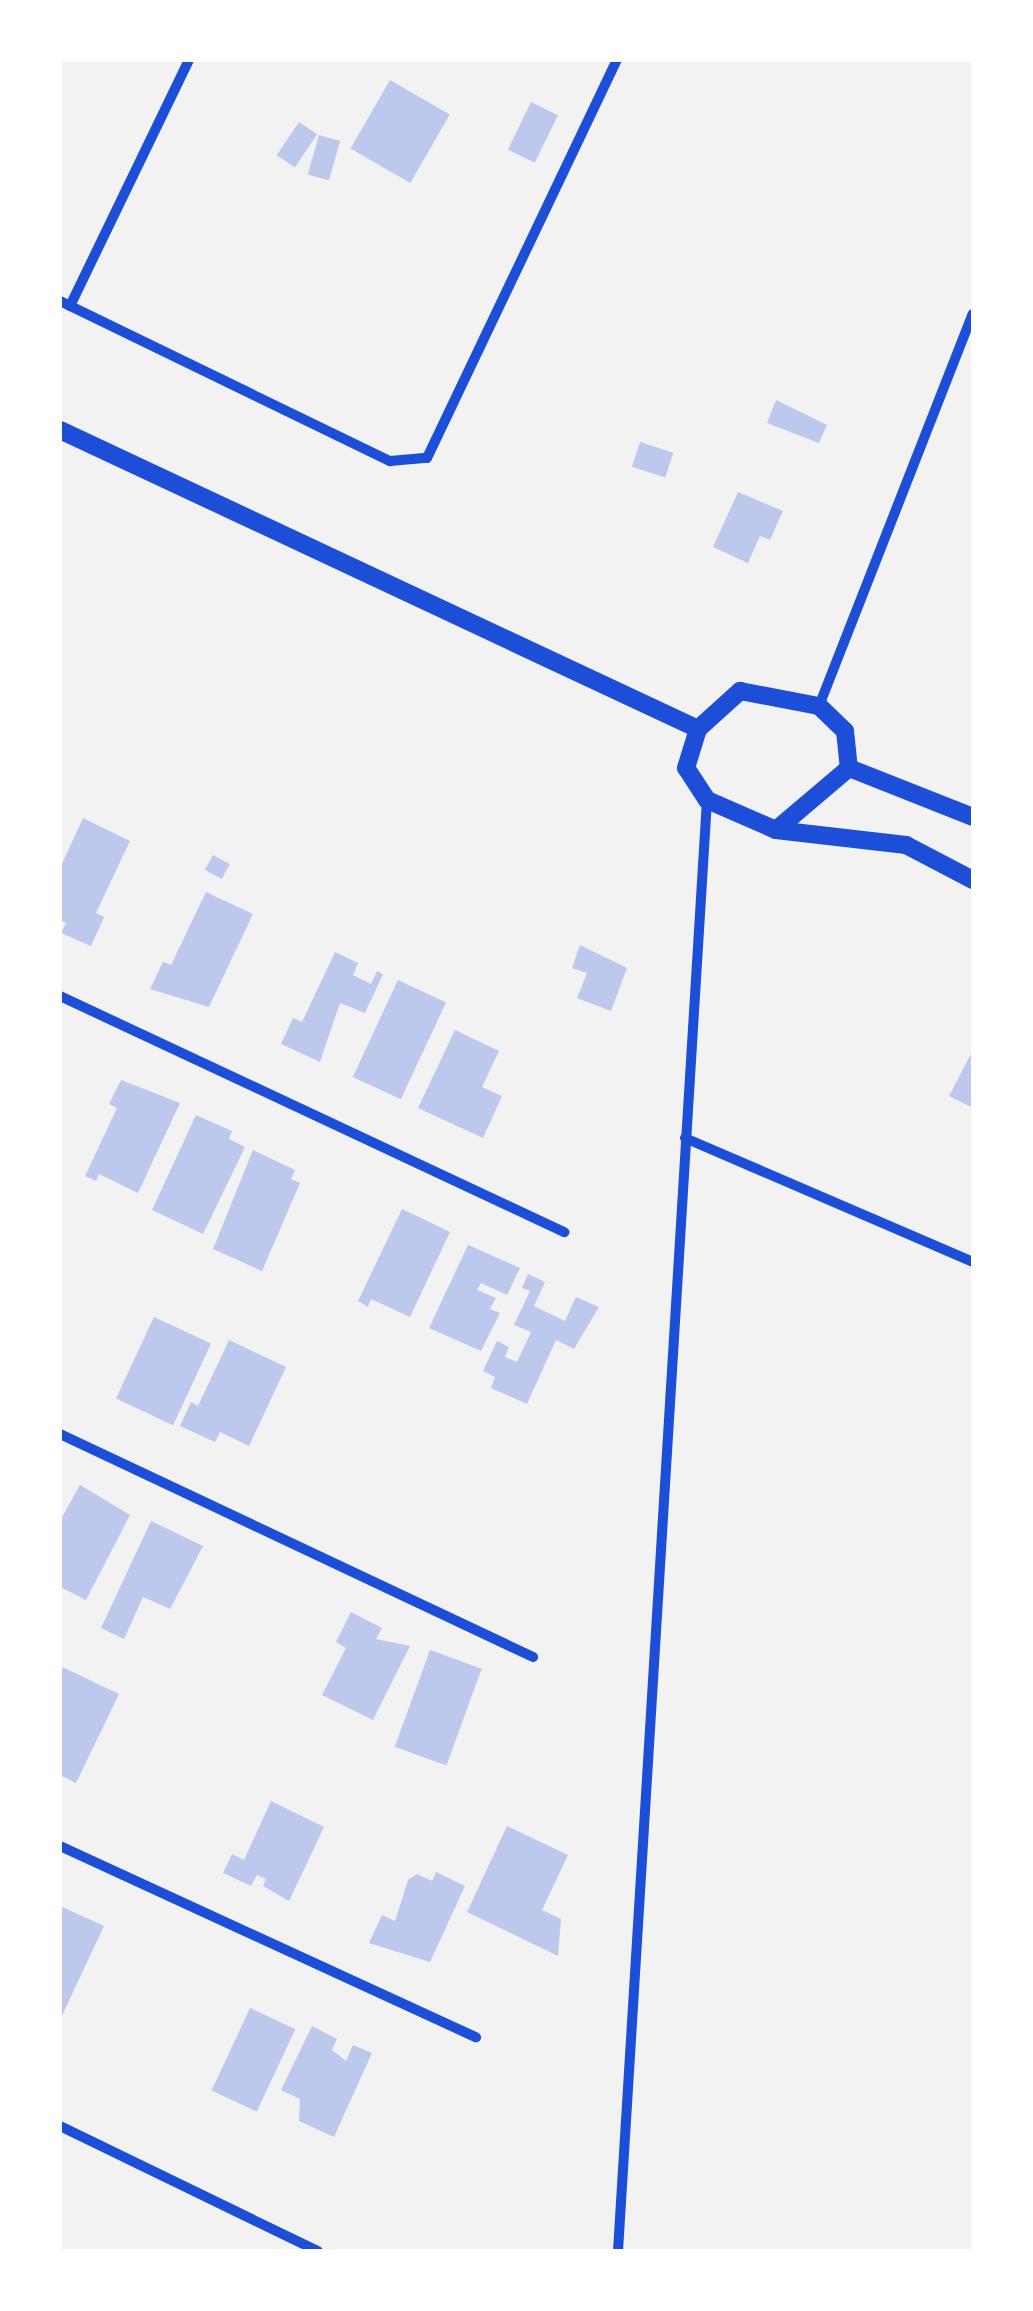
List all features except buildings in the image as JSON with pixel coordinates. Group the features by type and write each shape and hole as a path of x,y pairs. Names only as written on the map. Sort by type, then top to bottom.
{"street":[{"path":"189,60 65,304 390,461 427,458 618,60"},
{"path":"820,706 973,314"},
{"path":"60,430 698,729"},
{"path":"849,768 846,731 820,706 740,692 698,729 686,768 707,800 776,830 906,845 973,880"},
{"path":"849,768 973,817"},
{"path":"776,830 849,768"},
{"path":"618,2251 707,800"},
{"path":"60,996 564,1232"},
{"path":"685,1138 973,1262"},
{"path":"60,1434 534,1657"},
{"path":"60,1846 476,2038"},
{"path":"60,2126 318,2251"}]}
